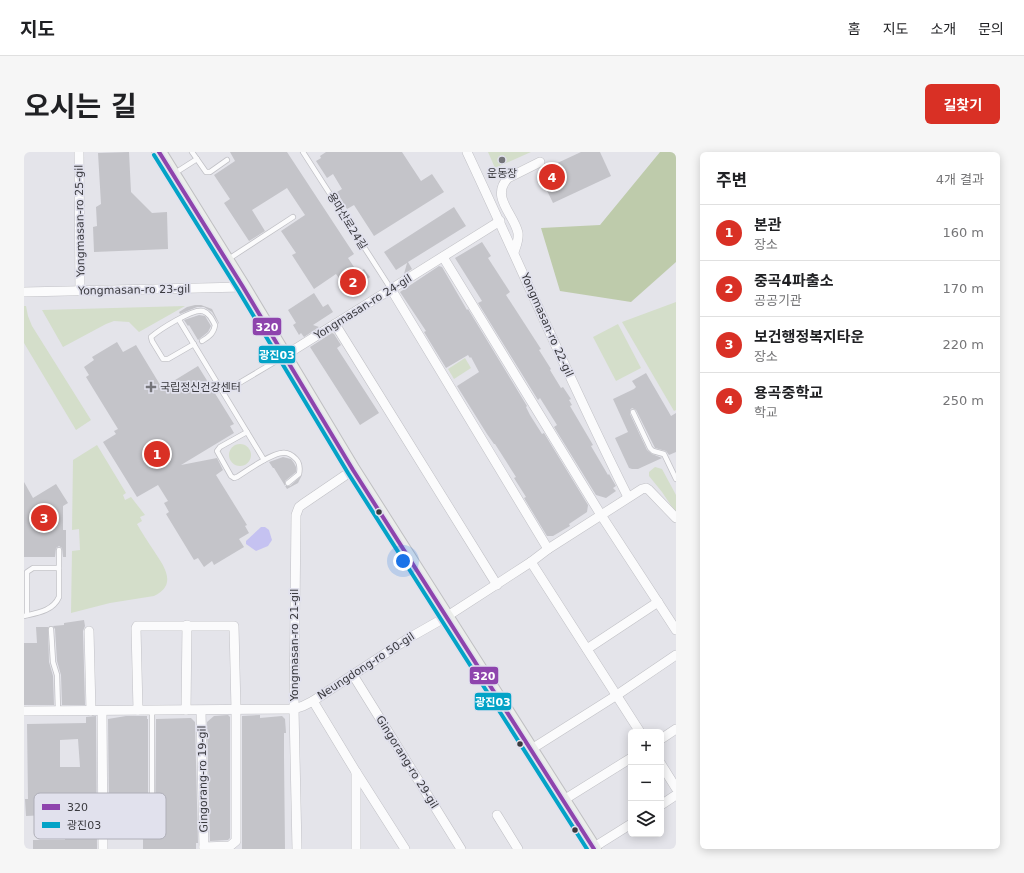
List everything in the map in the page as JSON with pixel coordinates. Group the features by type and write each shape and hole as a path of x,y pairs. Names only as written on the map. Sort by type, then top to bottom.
{"main road":[{"path":"160,152 353,470 592,849"}],"street":[{"name":"Yongmasan-ro 25-gil","path":"79,152 80,291"},
{"name":"Yongmasan-ro 22-gil","path":"467,152 584,406 628,497"},
{"path":"514,252 518,235 502,198 501,189 504,182 508,178 540,162"},
{"path":"500,221 443,257 601,515 676,630"},
{"name":"Yongmasan-ro 24-gil","path":"284,356 443,257"},
{"name":"Yongmasan-ro 23-gil","path":"24,292 243,287"},
{"path":"391,289 548,549"},
{"path":"335,324 497,585"},
{"name":"Yongmasan-ro 21-gil","path":"297,849 294,709 296,515 299,507 353,470"},
{"path":"446,618 642,488 648,488 676,518"},
{"path":"531,562 638,729"},
{"path":"586,649 658,602"},
{"name":"Neungdong-ro 50-gil","path":"24,712 294,709 312,701 409,638 446,618"},
{"path":"138,710 136,627 140,625 187,625 234,626 236,710"},
{"path":"186,710 187,625"},
{"path":"89,632 91,711"},
{"path":"530,750 617,695 676,655"},
{"name":"Gingorang-ro 29-gil","path":"353,675 461,849"},
{"path":"312,701 406,849"},
{"path":"102,710 103,793"},
{"name":"Gingorang-ro 19-gil","path":"201,711 204,848 230,846 236,841 236,710"},
{"path":"664,737 676,729"},
{"path":"562,801 628,760"},
{"path":"662,765 676,788"},
{"path":"356,772 356,849"},
{"path":"664,803 676,796"},
{"path":"497,815 518,849"},
{"path":"592,849 628,826"}],"lane":[{"path":"192,152 205,171 208,172 227,160"},
{"name":"용마산로24길","path":"304,152 391,289"},
{"path":"173,174 197,159"},
{"path":"226,260 293,217"},
{"path":"194,344 168,359 163,359 151,337 179,320 198,311 202,311 209,314 214,322 215,328 209,337 202,341"},
{"path":"179,320 264,460"},
{"path":"224,392 284,356"},
{"path":"633,412 650,448 664,454 676,478"},
{"path":"247,432 218,449 217,454 231,476 234,478 264,460 283,452 292,455 298,462 299,471 296,477 288,483"},
{"path":"59,550 59,568 59,597 51,608 25,616 27,572 33,568 59,568"},
{"path":"52,629 53,662 58,675 58,711"},
{"path":"152,710 152,793"}],"green space":[{"name":"운동장","path":"488,152 531,152 495,168"},
{"path":"660,152 676,152 676,262 631,302 560,291 541,228 600,225"},
{"path":"676,302 676,410 674,411 622,322"},
{"path":"24,306 26,306 32,326 91,420 76,430 24,343"},
{"path":"185,306 139,332 129,322 114,321 63,347 42,310"},
{"path":"618,324 641,368 616,381 593,337"},
{"path":"465,358 471,368 454,379 448,369"},
{"path":"236,444 244,444 251,451 251,459 244,466 236,466 229,459 229,451"},
{"path":"97,445 126,493 123,495 125,500 131,497 145,515 140,517 142,521 137,524 162,563 167,575 167,581 166,586 161,592 154,596 110,603 71,613 72,551 80,550 79,529 72,530 73,460"},
{"path":"655,467 662,469 676,495 676,513 649,476 649,472"}],"water":[{"path":"261,527 265,527 269,530 272,540 268,546 256,551 246,544 246,541"}],"building":[{"path":"129,152 131,192 152,213 167,212 168,249 94,252 93,227 97,226 96,207 101,204 98,153"},
{"path":"230,152 287,152 354,254 348,258 358,273 364,269 370,277 364,284 367,288 358,294 356,290 351,294 336,274 314,289 292,255 296,253 281,231 305,215 287,188 252,210 265,231 249,241 224,203 230,199 214,175 235,161"},
{"path":"326,152 402,152 421,181 432,174 444,192 374,236 354,205 347,209 337,192 342,189 333,174 327,178 316,161"},
{"path":"581,152 600,152 611,176 553,203 538,172"},
{"path":"454,207 466,226 408,262 412,269 404,274 407,263 396,270 384,252"},
{"path":"482,242 491,256 488,258 510,292 506,295 541,349 539,350 561,388 563,387 571,399 569,400 572,405 570,406 593,445 591,446 616,486 613,488 616,491 606,498 596,495 554,427 557,425 540,398 538,400 478,303 482,301 455,258"},
{"path":"439,266 442,267 527,406 526,407 530,415 542,434 544,433 588,505 587,512 569,524 570,526 553,536 547,536 524,498 526,497 514,478 516,477 457,386 479,372 471,357 470,358 468,355 446,368 424,332 426,331 400,292"},
{"path":"314,293 323,307 328,304 333,312 313,325 319,327 304,337 301,333 299,335 293,325 296,323 288,310"},
{"path":"201,305 212,309 219,324 212,312 204,307 197,307 180,314 179,312 187,307"},
{"path":"199,315 205,316 211,326 208,332 198,340 189,325 188,326 184,320"},
{"path":"332,333 341,345 337,348 379,413 360,425 310,347"},
{"path":"117,342 123,352 136,345 162,388 198,366 234,424 230,426 234,433 181,465 217,458 223,470 216,475 247,525 245,526 249,533 239,539 244,547 214,565 212,561 204,567 198,558 194,560 166,514 169,512 164,503 168,501 158,485 137,497 103,442 116,434 114,431 118,429 86,377 89,375 84,367 94,360 92,357"},
{"path":"646,373 671,416 676,413 676,452 669,455 666,451 655,448 636,410 632,408 630,410 630,414 647,450 662,458 638,469 632,469 629,468 615,438 628,432 613,399 634,389 636,387 632,381"},
{"path":"283,457 291,459 296,467 296,472 285,481 285,486 269,462"},
{"path":"302,475 298,483 287,489 285,486 290,486"},
{"path":"24,482 33,498 56,484 68,503 63,506 63,530 66,530 66,557 63,557 62,548 59,546 56,548 55,557 24,557"},
{"path":"84,620 85,705 62,705 61,675 57,661 55,629 53,626"},
{"path":"36,627 48,627 49,662 53,676 54,705 24,705 24,643 37,643"},
{"path":"228,715 230,717 230,838 228,840 210,841 207,722 214,716"},
{"path":"260,715 260,718 282,716 285,719 285,849 242,849 242,716"},
{"path":"96,716 97,793 34,793 34,816 26,816 25,799 28,799 27,724 86,723 86,717","holes":["78,739 80,767 60,767 60,740"]},
{"path":"126,716 147,716 148,793 109,793 108,719"},
{"path":"191,718 195,722 198,843 196,843 196,849 143,849 143,839 166,839 166,793 155,793 156,719"},
{"path":"97,839 97,849 33,849 33,840"}],"transit line":[{"name":"320","path":"159,152 243,287 353,470 594,849"},
{"name":"광진03","path":"154,155 238,290 348,473 587,849"}],"place":[{"name":"운동장","path":"502,160"},
{"name":"용곡중학교","path":"552,177"},
{"name":"중곡4파출소","path":"353,282"},
{"name":"국립정신건강센터","path":"151,387"},
{"name":"본관","path":"157,454"},
{"name":"보건행정복지타운","path":"44,518"}]}
